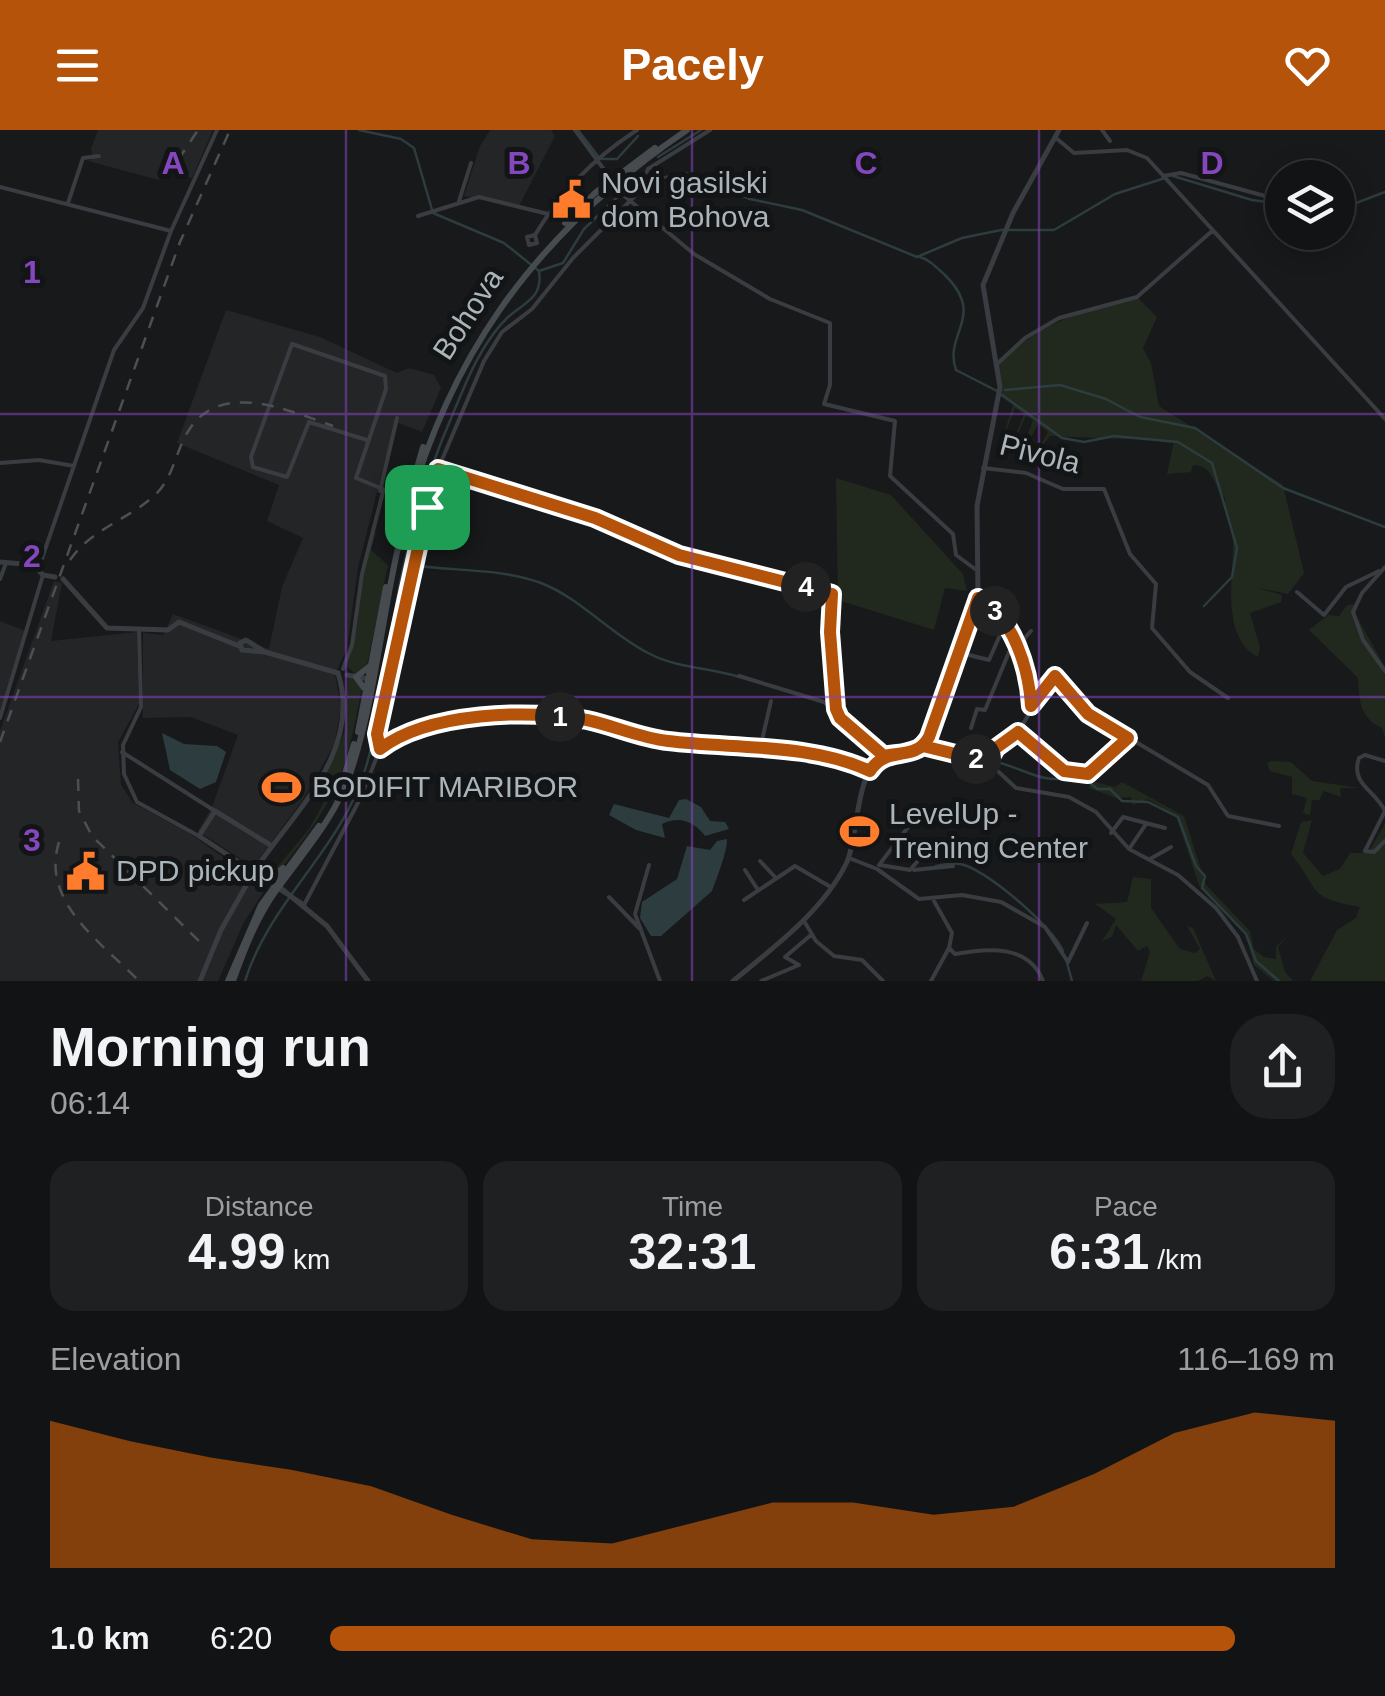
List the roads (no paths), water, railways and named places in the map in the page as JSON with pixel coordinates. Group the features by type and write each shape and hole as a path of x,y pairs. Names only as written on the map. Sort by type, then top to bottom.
{"main road":[{"name":"Bohova","path":"411,502 434,428 459,375 530,264 684,130"},
{"path":"230,981 277,885 338,790 371,679 370,665 411,502"},
{"path":"230,981 249,926 343,791 411,502"},
{"path":"364,702 364,686 356,677 370,665"},
{"path":"255,871 278,873 292,860"}],"street":[{"path":"0,718 43,575 40,568 114,350 143,308 171,231 217,130"},
{"path":"575,130 630,202 718,270 770,299 827,320 831,326 827,344 830,378 824,404 895,421 888,469 892,479 953,534 956,555 976,569"},
{"path":"535,236 548,214 596,161 637,130"},
{"path":"304,905 360,799 380,749 377,734 426,507 467,395 502,332 532,309 573,258 630,202 644,175 710,130"},
{"path":"1102,130 1110,141"},
{"path":"1058,134 1074,153 1135,152 1165,178 1385,418"},
{"name":"Pivola","path":"1058,134 986,272 983,295 1000,391 983,468 1026,473 1063,488 1104,489 1130,554 1156,584 1152,628 1194,675 1228,698"},
{"path":"68,203 83,158 99,156"},
{"path":"459,201 471,164"},
{"path":"1165,178 1180,174 1265,196"},
{"path":"0,187 171,231"},
{"path":"418,216 459,201 484,198 548,214"},
{"path":"996,365 1026,338 1060,318 1137,297 1214,230"},
{"path":"368,440 310,422 288,477 253,466 252,456 292,344 385,376 386,389 368,440 356,472 358,481 426,507"},
{"path":"200,981 221,930 255,871 314,790 331,758 344,720 342,675 352,645 362,574 397,418"},
{"path":"0,464 39,460 74,466"},
{"path":"923,746 961,654 978,598 976,506 983,468"},
{"path":"438,469 595,518 679,555 816,589 834,598 830,632 837,712"},
{"path":"0,579 3,563 40,568"},
{"path":"1296,592 1324,615 1346,587 1384,568"},
{"path":"1384,568 1362,593 1353,612 1363,640 1385,671"},
{"path":"43,575 55,577"},
{"path":"63,580 105,628 168,630 179,622 264,652 342,675 371,679"},
{"path":"978,598 1005,624 1016,644 1031,706"},
{"path":"961,654 989,660 1005,624"},
{"path":"139,629 140,714 122,752 124,774 134,798 304,905 335,934 368,981"},
{"path":"244,644 248,631"},
{"path":"971,728 976,709 986,710 1016,644 1032,631"},
{"path":"739,676 802,692 837,712 884,756"},
{"path":"988,762 996,748 1018,732 1031,706 1055,676 1088,714 1208,785 1228,816 1280,826"},
{"path":"760,749 771,701"},
{"path":"380,749 400,738 467,718 522,714 591,721 667,741 838,758 872,768"},
{"path":"1018,732 1061,769 1082,774 1090,774 1128,738"},
{"path":"872,768 884,756 923,746 988,762 1016,788 1069,798 1096,812 1129,848 1178,875 1216,908 1238,937 1257,981"},
{"path":"732,981 804,921 850,858 856,810 878,750"},
{"path":"122,752 272,846"},
{"path":"1385,760 1364,755 1359,758 1356,771 1359,782 1384,810 1365,851 1374,852 1385,841"},
{"path":"1069,798 1074,790"},
{"path":"199,836 215,810"},
{"path":"1111,832 1122,816 1166,828"},
{"path":"878,867 912,822"},
{"path":"1129,848 1147,822"},
{"path":"910,870 936,840"},
{"path":"1150,860 1170,847"},
{"path":"850,858 878,867 910,870 953,866"},
{"path":"760,861 776,878"},
{"path":"649,865 636,902 639,928 660,981"},
{"path":"744,900 795,866 829,886"},
{"path":"878,867 902,890 934,900 962,895 1000,902 1045,927 1066,962 1087,923"},
{"path":"745,870 758,890"},
{"path":"260,916 277,894 287,892"},
{"path":"609,896 639,928"},
{"path":"931,981 949,948 952,933 934,900"},
{"path":"804,921 834,956 862,960 883,981"},
{"path":"760,981 799,965 785,957 812,934"},
{"path":"949,948 955,954 989,950 1024,956 1043,981"}],"waterway":[{"path":"245,981 271,925 340,825 354,798 372,745 399,586 431,469 482,351 498,327 531,298 540,280 539,271 504,243 433,213 414,148 401,139 359,130"},
{"path":"578,130 598,156"},
{"path":"658,157 701,130"},
{"path":"602,159 617,159 638,136"},
{"path":"539,271 563,263 584,229 631,184 686,173 750,199 802,210 917,257 962,238 1001,230 1054,230 1115,194 1165,178"},
{"path":"1173,176 1265,202"},
{"path":"1355,203 1385,192"},
{"path":"920,257 945,275 963,302 964,314 955,345 956,370 997,391"},
{"path":"1005,390 1060,385 1106,399 1140,417 1195,428 1283,488 1385,527"},
{"path":"1002,395 1062,438 1084,442 1114,436 1178,442 1212,463 1237,548 1232,577 1204,606"},
{"path":"405,564 508,574 541,583 570,598 650,654 739,677"},
{"path":"866,737 894,751"},
{"path":"946,750 960,753"},
{"path":"969,755 987,759"},
{"path":"991,761 1045,778 1085,781 1097,789 1110,789 1122,801 1148,802 1178,817 1196,866 1205,876 1202,888 1246,934 1256,961 1279,981"},
{"path":"936,866 960,864 985,876 1033,914 1063,951"},
{"path":"1067,963 1072,981"}],"railway":[{"path":"178,160 198,130"},
{"path":"0,742 180,242 230,130"},
{"path":"70,560 88,540 155,495 169,476 196,421 212,409 231,403 251,403 333,426"},
{"path":"78,779 79,811 92,836 202,944"},
{"path":"59,842 55,864 66,902 92,936 139,981"}],"place":[{"name":"Novi gasilski dom Bohova","path":"571,200"},
{"name":"BODIFIT MARIBOR","path":"282,787"},
{"name":"LevelUp - Trening Center","path":"859,831"},
{"name":"DPD pickup","path":"86,871"}]}
